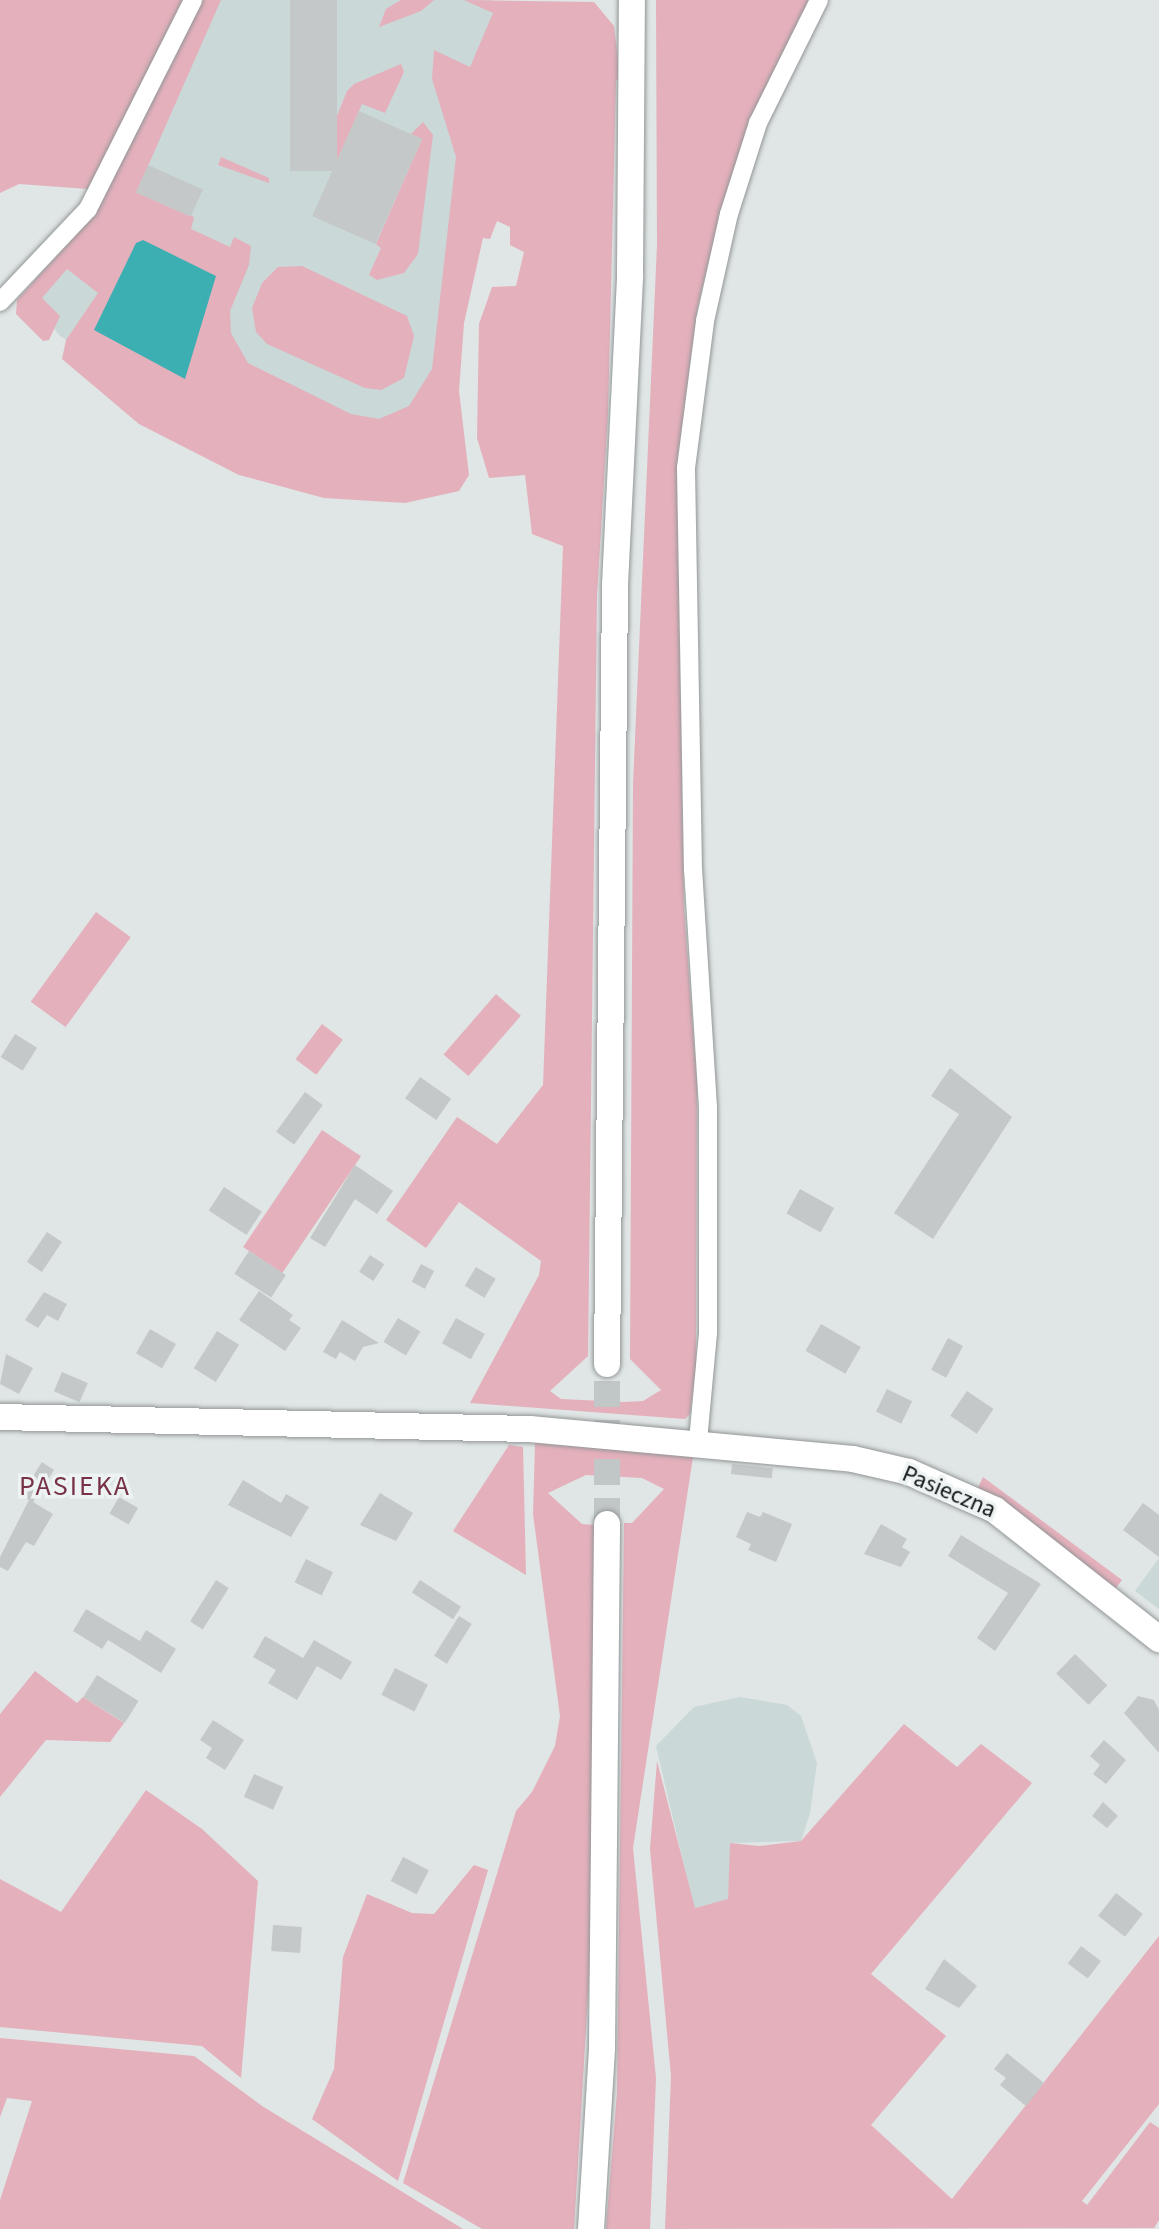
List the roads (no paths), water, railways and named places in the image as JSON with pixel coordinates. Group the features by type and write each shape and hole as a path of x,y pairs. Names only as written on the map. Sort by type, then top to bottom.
{"main road":[{"path":"607,1364 614,636 630,274 632,0"},
{"name":"Pasieczna","path":"0,1417 452,1425 698,1441 853,1459 935,1482 1013,1522 1159,1639"},
{"path":"591,2229 602,2048 607,1524"}],"street":[{"path":"0,302 88,209 193,0"},
{"path":"698,1441 708,1333 708,1123 693,870 686,468 705,321 729,214 758,123 819,0"}],"water":[{"path":"143,240 216,276 185,379 94,330 136,243"}],"tunnel":[{"path":"607,1364 607,1524"}],"district":[{"name":"PASIEKA","path":"75,1486"}]}
